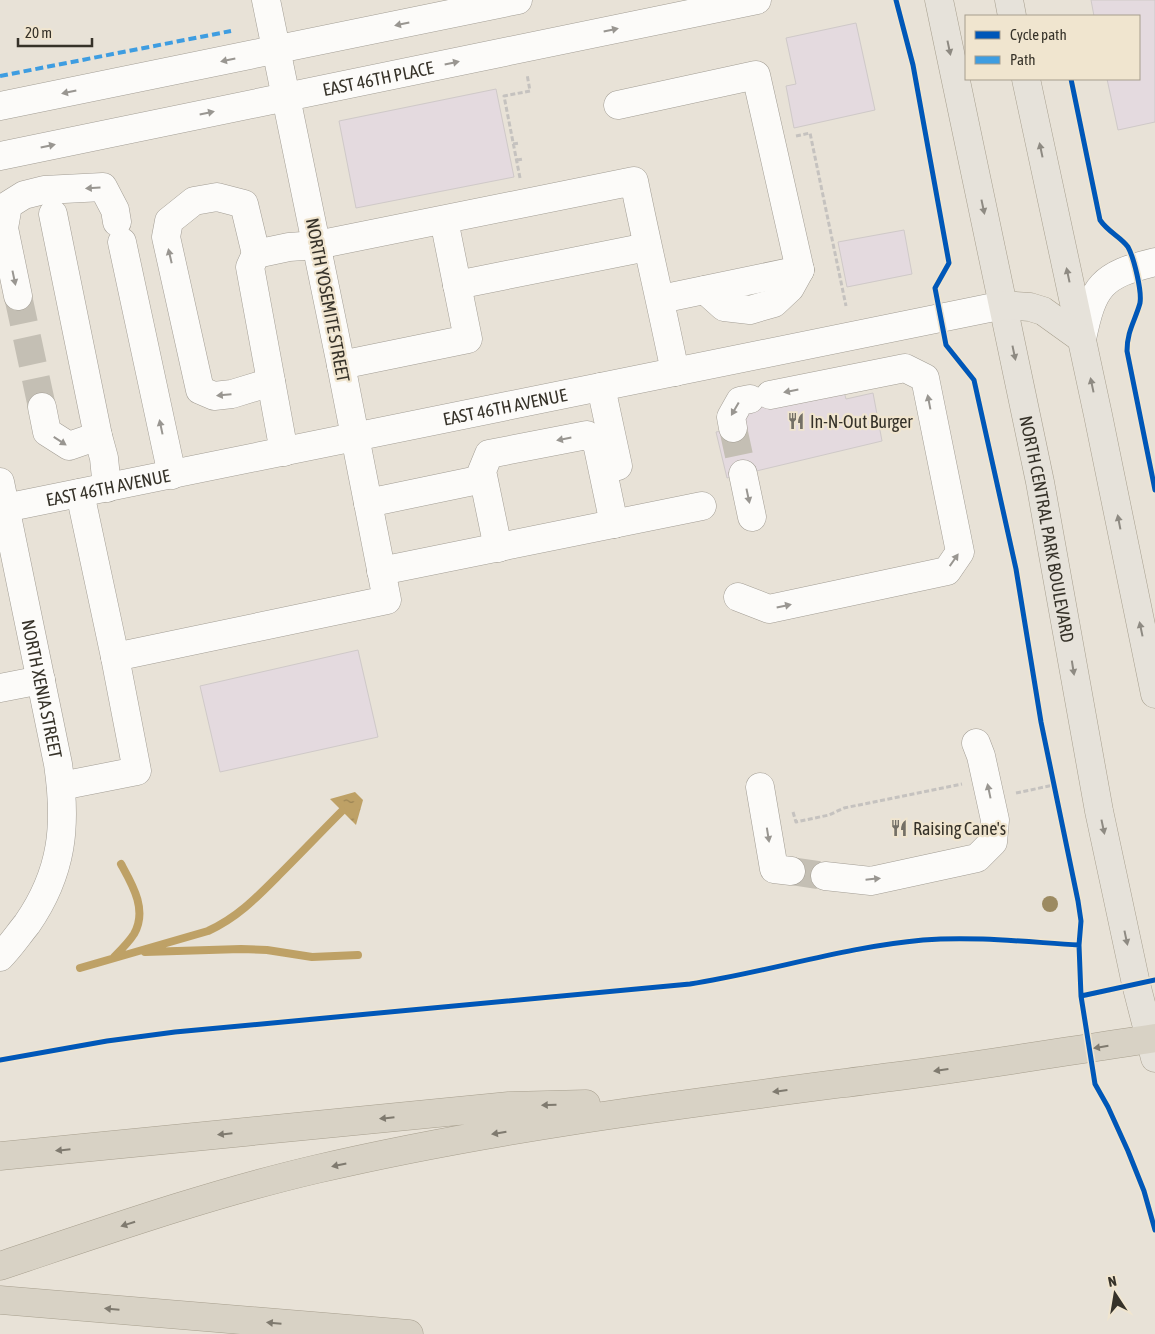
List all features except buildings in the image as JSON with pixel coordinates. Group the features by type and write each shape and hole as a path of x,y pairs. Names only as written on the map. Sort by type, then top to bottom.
{"highway":[{"path":"0,1266 246,1187 318,1169 486,1135 702,1101 1153,1045"},
{"path":"0,1156 509,1106 702,1101"},
{"path":"0,1300 409,1334"}],"main road":[{"name":"NORTH CENTRAL PARK BOULEVARD","path":"939,0 1040,482 1100,811 1136,984 1153,1045"},
{"path":"1009,0 1012,15"},
{"path":"1026,80 1155,694"},
{"path":"1004,306 1030,307 1043,311 1082,340"}],"street":[{"name":"NORTH YOSEMITE STREET","path":"114,657 387,600 317,245 266,0"},
{"path":"0,106 518,0"},
{"name":"EAST 46TH PLACE","path":"0,156 757,0"},
{"path":"618,105 756,74 800,270 661,300"},
{"path":"256,254 289,247 317,245 634,181 675,372"},
{"path":"18,296 4,228 8,205 24,195 44,190 104,187 115,210 172,475"},
{"path":"271,382 232,394 214,396 200,390 166,237 169,221 194,201 217,197 244,204 256,254 250,267 284,452"},
{"path":"52,214 104,458 107,488"},
{"path":"341,365 468,339 444,220"},
{"path":"457,285 647,247"},
{"path":"1082,340 1087,313 1099,288 1108,279 1120,272 1155,262"},
{"name":"EAST 46TH AVENUE","path":"5,508 1004,306"},
{"path":"733,428 731,417 740,401 905,368 924,378 960,552 946,571 769,609 738,597"},
{"path":"602,387 622,522"},
{"path":"42,407 47,432 69,446 98,436"},
{"path":"498,548 482,471 489,454 587,434 597,443 622,522"},
{"path":"743,474 752,517"},
{"path":"368,503 483,479"},
{"name":"NORTH XENIA STREET","path":"0,482 61,786 63,807 60,852 52,876 32,916 17,938 0,957"},
{"path":"61,786 137,771 80,493"},
{"path":"381,571 702,506"},
{"path":"0,688 40,680"},
{"path":"825,876 871,880 977,858 993,842 995,820 981,756 976,742"},
{"path":"760,787 774,869 791,872"}],"path":[{"path":"521,182 504,96 530,91 526,74"},
{"path":"795,136 810,133 846,306"},
{"path":"513,144 520,143"},
{"path":"517,160 523,159"},
{"path":"1052,776 1056,794"},
{"path":"792,806 796,822 829,815 844,808 887,797 965,783"},
{"path":"1015,793 1054,785"}],"water":[{"path":"355,792 363,800 356,825 330,799"}],"waterway":[{"path":"80,968 208,931 219,925 257,897 342,811"},
{"path":"114,957 134,934 139,916 139,907 134,889 121,864"},
{"path":"145,952 241,949 267,950 312,957 358,955"}],"tunnel":[{"path":"18,296 42,407"},
{"path":"733,428 743,474"},
{"path":"791,871 825,876"}],"marked path":[{"path":"0,76 231,31"}],"cycle path":[{"path":"896,0 913,65 949,263 935,288 946,345 974,380 1016,569 1041,722 1078,901 1081,921 1079,945 1081,996 1095,1084 1128,1151 1144,1191 1155,1230"},
{"path":"1071,80 1100,220 1128,247 1137,275 1140,303 1130,332 1127,351 1155,490"},
{"path":"0,1060 107,1041 175,1032 690,984 894,943 942,939 981,939 1079,945"},
{"path":"1081,996 1155,980"}],"place":[{"name":"In-N-Out Burger","path":"796,421"},
{"name":"Raising Cane's","path":"899,828"}]}
